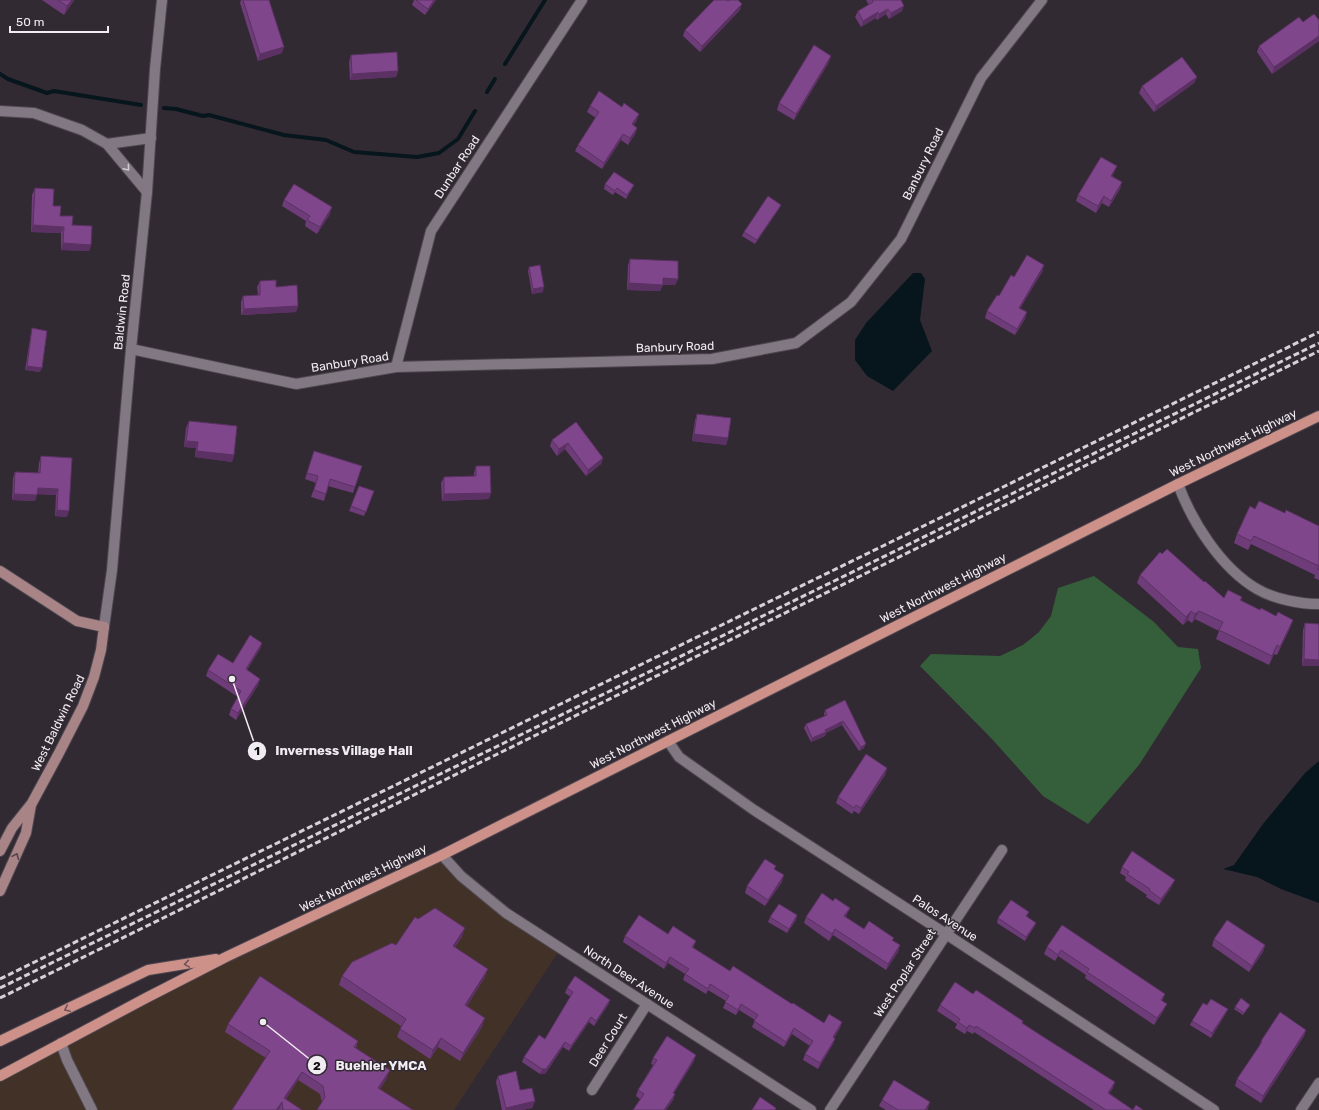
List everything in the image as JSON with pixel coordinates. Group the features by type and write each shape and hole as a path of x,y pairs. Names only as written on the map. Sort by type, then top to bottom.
{"main road":[{"name":"West Northwest Highway","path":"0,1076 226,958 442,854 1178,484 1319,416"},
{"path":"0,571 77,621 104,627"},
{"name":"West Baldwin Road","path":"0,851 12,828 32,803 83,706 94,677 101,650 104,627"},
{"name":"West Baldwin Road","path":"0,891 26,833 32,803"},
{"path":"0,1041 148,970 226,958"}],"street":[{"name":"Baldwin Road","path":"104,627 112,570 131,349 147,192 155,69 162,0"},
{"name":"Dunbar Road","path":"396,368 431,231 582,0"},
{"name":"Banbury Road","path":"131,349 296,384 396,368 712,359 796,343 851,302 901,239 981,78 1042,0"},
{"path":"0,111 34,112 82,130 107,144 147,192"},
{"path":"107,144 151,138"},
{"path":"1178,484 1184,501 1204,535 1219,555 1240,578 1258,590 1287,601 1319,604"},
{"name":"Palos Avenue","path":"668,741 679,758 754,810 1214,1110"},
{"name":"West Poplar Street","path":"830,1110 1002,850"},
{"name":"North Deer Avenue","path":"442,854 461,876 506,913 811,1110"},
{"name":"Deer Court","path":"592,1090 647,1004"},
{"path":"61,1043 67,1060 92,1110"},
{"path":"1301,1110 1319,1084"}],"shaded area":[{"path":"913,273 921,273 925,279 920,320 932,351 893,391 867,376 855,360 855,340 866,323"},
{"path":"1319,761 1319,903 1281,889 1257,877 1223,869 1234,865 1263,824 1305,773"},
{"path":"442,855 461,876 561,948 454,1110 0,1110 0,1076 73,1037"}],"green space":[{"path":"1094,576 1154,622 1178,647 1198,649 1201,668 1139,765 1088,824 1043,796 992,739 920,666 931,654 1000,656 1023,645 1039,632 1051,616 1058,588"}],"building":[{"path":"58,0 72,0 67,6"},
{"path":"243,0 269,0 284,47 260,54"},
{"path":"416,0 434,0 428,9"},
{"path":"714,0 738,0 742,4 702,46 685,30"},
{"path":"872,0 901,0 904,6 891,13 888,9 879,14 878,12 863,21 858,11 873,2"},
{"path":"1314,14 1319,20 1319,36 1274,67 1259,46 1299,17 1303,22"},
{"path":"814,45 831,56 796,114 779,103"},
{"path":"397,52 398,71 352,74 351,55"},
{"path":"1182,57 1197,77 1156,106 1142,86"},
{"path":"599,91 622,107 624,103 639,114 632,124 637,128 630,138 623,134 604,163 578,145 599,112 590,106"},
{"path":"1101,157 1117,166 1111,176 1122,182 1111,201 1104,196 1098,206 1078,195"},
{"path":"614,172 634,185 627,195 617,188 615,191 605,184"},
{"path":"294,184 332,207 320,227 307,220 310,216 284,200"},
{"path":"35,188 54,189 53,206 61,206 60,216 73,216 72,225 92,226 91,245 63,243 64,227 33,225"},
{"path":"768,196 781,205 757,240 744,232"},
{"path":"1027,255 1044,265 1019,308 1027,312 1017,329 987,311 997,295 999,296 1011,275 1014,277"},
{"path":"630,259 678,261 678,279 663,278 663,285 629,283"},
{"path":"540,265 544,287 533,289 529,267"},
{"path":"276,280 276,287 297,285 298,306 244,309 243,296 260,295 260,281"},
{"path":"32,328 47,331 42,368 27,366"},
{"path":"697,414 731,418 728,438 694,434"},
{"path":"189,421 237,426 234,455 197,451 198,442 186,441"},
{"path":"576,422 603,458 588,470 568,443 559,449 552,440"},
{"path":"314,451 362,466 355,487 330,479 326,494 314,490 318,476 307,473"},
{"path":"41,456 72,458 69,511 57,510 58,489 38,488 37,495 14,494 15,472 40,473"},
{"path":"476,466 490,466 491,493 444,494 444,477 476,476"},
{"path":"359,486 374,491 366,512 351,506"},
{"path":"1259,501 1285,513 1286,510 1319,526 1319,566 1254,536 1251,541 1237,534 1250,506 1255,509"},
{"path":"1167,549 1224,598 1228,590 1242,597 1240,600 1260,610 1261,608 1276,616 1278,612 1293,620 1280,647 1277,645 1272,656 1219,630 1223,622 1199,611 1195,614 1191,611 1186,617 1140,575 1160,552 1162,554"},
{"path":"1305,623 1319,624 1319,660 1304,659"},
{"path":"250,635 262,643 246,669 260,679 238,713 231,709 241,691 208,670 218,654 233,663"},
{"path":"845,700 866,744 861,747 843,721 825,730 826,732 812,738 806,724 827,715 825,710"},
{"path":"866,754 887,768 861,808 856,805 854,808 838,797"},
{"path":"1132,851 1175,880 1161,899 1149,890 1150,889 1127,874 1129,872 1122,867"},
{"path":"765,859 776,866 774,869 784,875 768,900 747,886"},
{"path":"822,893 833,901 835,898 850,908 844,916 864,929 869,921 894,938 892,940 900,945 888,964 835,929 832,934 806,917"},
{"path":"1011,900 1029,912 1026,916 1036,923 1026,937 998,918"},
{"path":"779,904 797,915 789,929 770,917"},
{"path":"435,908 465,928 453,946 488,969 465,1005 485,1018 463,1053 441,1038 433,1050 400,1029 406,1019 342,976 352,962 392,943 396,945 415,917 418,919"},
{"path":"639,915 668,934 673,926 696,941 692,947 730,971 733,966 824,1023 829,1014 842,1022 833,1037 835,1039 820,1063 805,1054 813,1041 794,1028 786,1042 754,1021 758,1015 741,1004 738,1010 725,1002 729,996 710,984 708,989 685,974 689,969 670,957 666,963 625,936"},
{"path":"1227,920 1265,945 1252,966 1214,939"},
{"path":"1062,925 1165,994 1161,1000 1167,1004 1157,1018 1087,972 1089,969 1061,950 1058,955 1047,947"},
{"path":"260,976 358,1041 354,1047 390,1070 378,1088 413,1110 317,1110 325,1097 323,1086 302,1072 284,1098 302,1110 283,1110 282,1102 276,1110 232,1110 270,1051 228,1024"},
{"path":"575,976 610,1000 596,1021 591,1017 571,1046 565,1042 546,1069 542,1069 524,1057 539,1035 545,1039 573,992 567,988"},
{"path":"955,982 973,994 976,990 1023,1021 1022,1023 1115,1082 1108,1093 1133,1110 1106,1110 976,1026 975,1028 969,1025 967,1028 958,1022 960,1019 940,1005"},
{"path":"1241,998 1250,1005 1244,1013 1235,1007"},
{"path":"1211,999 1228,1009 1212,1033 1192,1021 1203,1003 1207,1005"},
{"path":"1280,1012 1306,1030 1263,1096 1237,1079"},
{"path":"667,1036 696,1055 673,1093 675,1094 664,1110 633,1110 644,1094 638,1090 657,1060 653,1058"},
{"path":"516,1071 520,1090 532,1088 535,1101 506,1108 498,1076"},
{"path":"894,1080 930,1102 925,1110 898,1110 882,1100"},
{"path":"760,1097 776,1108 775,1110 752,1110"},
{"path":"1136,1105 1143,1110 1133,1110"}],"waterway":[{"path":"505,64 545,0"},
{"path":"0,74 8,79 47,93 54,91 141,105"},
{"path":"487,92 495,79"},
{"path":"164,108 176,109 203,116 209,115 284,135 326,140 354,152 417,157 439,153 458,139 475,111"}],"railway":[{"path":"0,979 1319,332"},
{"path":"0,988 504,743 1319,343"},
{"path":"0,998 1319,351"}],"place":[{"name":"Inverness Village Hall","path":"232,679"},
{"name":"Buehler YMCA","path":"263,1022"}]}
